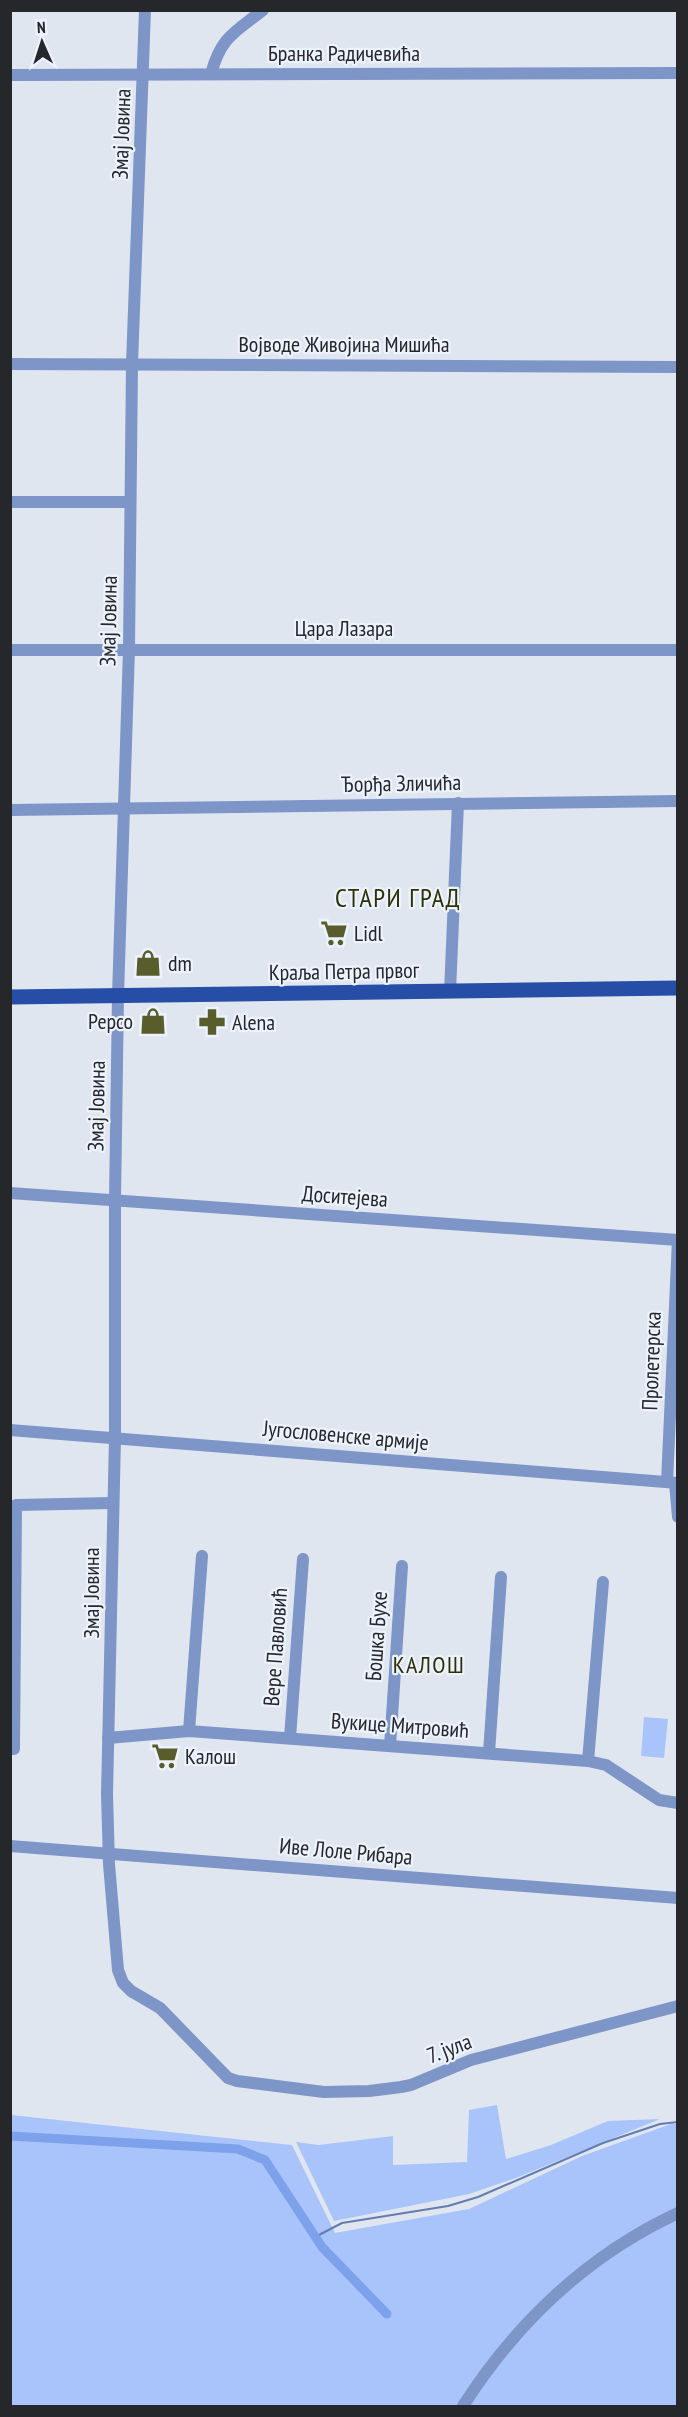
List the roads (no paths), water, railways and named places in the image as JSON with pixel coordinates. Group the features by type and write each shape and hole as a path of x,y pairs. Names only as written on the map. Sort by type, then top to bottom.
{"main road":[{"name":"Краља Петра првог","path":"10,997 678,988"}],"street":[{"name":"Змај Јовина","path":"145,10 132,364 129,649 118,996 115,1437 108,1737 109,1853 118,1970 123,1983 131,1991 160,2008 222,2073 232,2079"},
{"path":"211,74 216,55 224,42 263,10"},
{"name":"Бранка Радичевића","path":"10,75 678,73"},
{"name":"Војводе Живојина Мишића","path":"10,364 678,367"},
{"path":"10,502 130,502"},
{"name":"Цара Лазара","path":"10,650 678,650"},
{"name":"Ђорђа Зличића","path":"10,810 678,801"},
{"path":"450,992 458,803"},
{"name":"Доситејева","path":"10,1193 678,1240"},
{"name":"Пролетерска","path":"678,1240 673,1483 678,1517"},
{"name":"Југословенске армије","path":"10,1430 673,1483"},
{"path":"10,1749 14,1749 16,1505 112,1503"},
{"path":"189,1731 202,1556"},
{"name":"Вере Павловић","path":"290,1738 303,1559"},
{"name":"Бошка Бухе","path":"390,1746 402,1566"},
{"path":"489,1753 501,1577"},
{"path":"588,1761 603,1582"},
{"name":"Вукице Митровић","path":"108,1737 189,1731 588,1761 606,1765 658,1800 678,1803"},
{"name":"Иве Лоле Рибара","path":"10,1846 678,1898"},
{"name":"7. јула","path":"232,2079 324,2092 401,2088 471,2060 678,2006"},
{"path":"463,2406 505,2347 566,2285 623,2243 678,2213"}],"waterway":[{"path":"315,2237 342,2223 448,2206 478,2197 603,2143 660,2124 678,2122"},
{"path":"10,2136 238,2149 265,2160 322,2247 387,2314"}],"place":[{"name":"Lidl","path":"334,933"},
{"name":"dm","path":"148,963"},
{"name":"Pepco","path":"153,1021"},
{"name":"Alena","path":"212,1022"},
{"name":"Калош","path":"165,1756"}],"district":[{"name":"СТАРИ ГРАД","path":"398,898"},
{"name":"КАЛОШ","path":"429,1665"}]}
